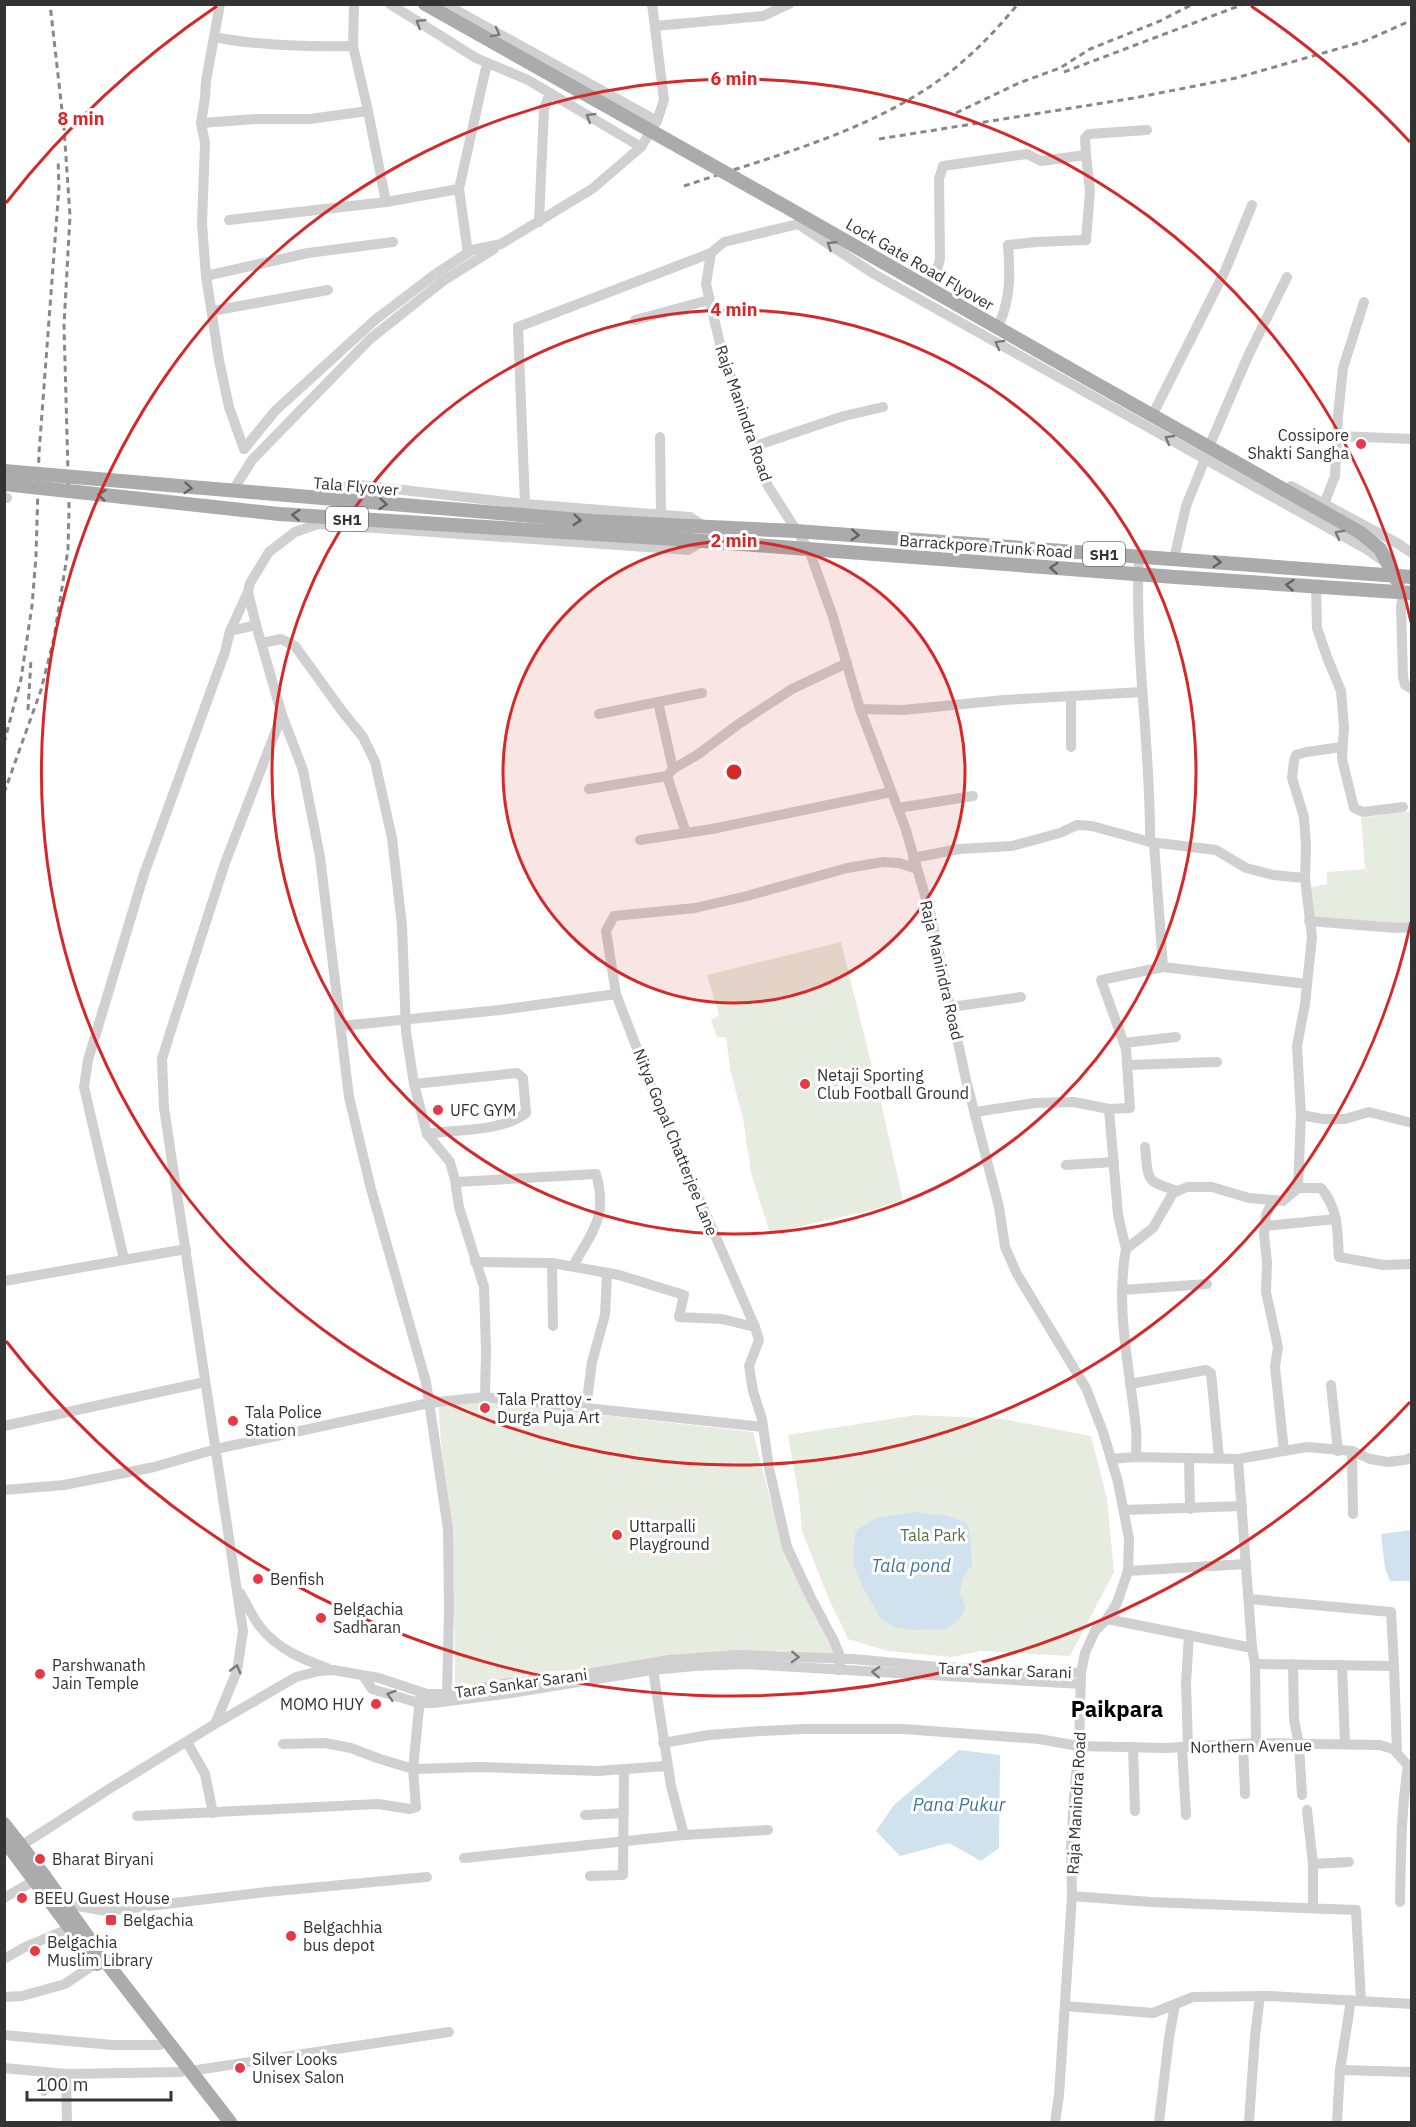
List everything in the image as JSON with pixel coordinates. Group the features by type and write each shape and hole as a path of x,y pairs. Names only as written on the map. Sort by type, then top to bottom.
{"main road":[{"name":"Lock Gate Road Flyover","path":"424,4 1361,533 1374,543 1407,593"},
{"name":"Tala Flyover","path":"4,471 592,522 697,534"},
{"name":"Tala Flyover","path":"5,493 279,514 697,534"},
{"name":"Barrackpore Trunk Road","path":"697,534 796,531 1139,557 1392,571 1412,577"},
{"name":"Barrackpore Trunk Road","path":"697,534 809,550 1407,593"},
{"path":"5,1824 13,1845 35,1880 61,1907"},
{"path":"13,1845 185,2071 219,2122"},
{"path":"75,1926 96,1963 159,2045 230,2122"}],"street":[{"path":"220,4 201,123 205,143 202,224 206,276 229,407 244,449 275,411 375,320 434,275 501,244 539,222 592,189 641,147 657,121 664,100 652,4"},
{"path":"354,4 353,46 386,202"},
{"path":"390,4 476,58 528,81 641,147"},
{"path":"445,4 657,121"},
{"path":"655,26 763,16 789,4"},
{"path":"214,37 246,43 311,47 353,46"},
{"path":"473,256 459,189 488,63"},
{"path":"539,222 544,109 549,93"},
{"path":"201,123 257,119 310,119 368,111"},
{"path":"1000,322 1007,306 1009,292 1008,245 1086,240 1090,191 1085,138 1089,134 1147,130"},
{"path":"930,281 937,270 940,259 939,179 943,166 1027,154 1041,161 1086,155"},
{"path":"229,220 386,202 459,189"},
{"path":"1155,410 1226,271 1252,205"},
{"path":"525,504 518,327 711,253 724,242 798,224 823,222 1210,442 1412,553"},
{"path":"798,224 874,273 1366,549 1392,571"},
{"path":"206,276 308,253 393,242"},
{"name":"Raja Manindra Road","path":"711,253 706,284 720,344 768,486 809,550 833,617 860,709 898,808 914,858 931,916 975,1113 999,1207 1005,1247 1017,1274 1086,1388 1111,1460 1124,1510 1129,1539 1128,1571 1117,1603 1107,1619 1095,1631 1085,1653 1081,1678 1079,1746 1072,1817 1072,1896 1055,2122"},
{"path":"232,492 252,460 370,339 473,256"},
{"path":"1210,442 1248,356 1287,277"},
{"path":"212,311 328,290"},
{"path":"635,320 710,300"},
{"path":"1324,504 1335,476 1343,368 1364,302"},
{"path":"755,446 844,416 883,407"},
{"path":"1338,436 1412,439"},
{"path":"660,437 662,514"},
{"path":"1174,559 1186,506 1205,459"},
{"path":"124,1259 84,1087 88,1060 144,874 225,652 230,631 250,583 269,552 295,532 318,524 343,526 688,550 697,534 690,517 525,504 351,484 345,487 343,526"},
{"path":"1139,557 1142,692 1163,966"},
{"path":"1316,587 1317,628 1326,657 1341,691 1344,772 1354,808 1363,812 1403,807"},
{"path":"248,592 282,715 303,770 320,857 349,1097 370,1189 426,1382 448,1529 447,1694"},
{"path":"1407,593 1401,607 1403,677 1405,685 1412,689"},
{"path":"230,631 256,625"},
{"path":"262,644 281,639 295,646 363,736 375,762 392,838 402,926 406,1020 414,1084 427,1134 450,1162 456,1182 459,1208 484,1287 485,1397"},
{"path":"589,789 670,772 792,689 847,663"},
{"path":"860,709 903,710 1004,700 1142,692"},
{"path":"599,714 702,693"},
{"path":"1071,696 1071,747"},
{"path":"658,702 670,772 686,833"},
{"path":"215,1724 237,1671 243,1631 164,1108 162,1059 225,863 282,715"},
{"path":"1298,1188 1301,1115 1297,1046 1305,1004 1312,937 1305,878 1304,817 1292,778 1296,755 1342,747"},
{"path":"640,840 891,792"},
{"path":"898,808 973,796"},
{"path":"914,858 959,849 1012,846 1060,833 1077,825 1092,826 1152,843 1216,850 1246,868 1273,875 1305,878"},
{"name":"Nitya Gopal Chatterjee Lane","path":"840,1664 834,1641 787,1547 749,1366 759,1340 755,1326 661,1111 616,994 606,932 614,916 695,908 846,868 883,862 899,863 917,869"},
{"path":"1309,921 1396,928 1412,927"},
{"path":"975,1113 1035,1103 1074,1102 1109,1109 1130,1108 1124,1044 1101,980 1163,966 1307,984"},
{"path":"340,1026 500,1010 616,994"},
{"path":"951,1007 1020,997"},
{"path":"1124,1044 1176,1037"},
{"path":"1127,1065 1217,1062"},
{"path":"414,1084 517,1073 523,1078 526,1113 520,1118 492,1126 427,1134"},
{"path":"1109,1109 1118,1215 1126,1249 1122,1271 1122,1290 1130,1384 1137,1431 1136,1457"},
{"path":"1301,1115 1323,1119 1345,1119 1369,1112 1412,1123"},
{"path":"1145,1147 1150,1179 1155,1184 1178,1191"},
{"path":"1066,1165 1114,1162"},
{"path":"456,1182 596,1174 602,1206 599,1218 573,1266"},
{"path":"1126,1249 1153,1228 1173,1193 1187,1187 1212,1187 1249,1197 1283,1201 1298,1188 1321,1188 1329,1198 1336,1219 1339,1257 1383,1265 1412,1264"},
{"path":"1273,1200 1266,1215 1265,1226 1266,1292 1278,1347 1275,1367 1284,1451"},
{"path":"1265,1226 1336,1219"},
{"path":"4,1281 186,1249"},
{"path":"476,1262 552,1263 607,1273 684,1295 679,1317 722,1319 755,1326"},
{"path":"552,1263 553,1326"},
{"path":"586,1408 592,1362 604,1316 607,1273"},
{"path":"1122,1290 1207,1284"},
{"path":"1130,1384 1209,1371 1220,1458"},
{"path":"4,1426 206,1382"},
{"path":"1331,1385 1338,1451"},
{"path":"4,1490 64,1485 154,1467 216,1449 429,1403 485,1397 763,1427"},
{"path":"1111,1460 1136,1457 1238,1459 1307,1447 1352,1451 1370,1459 1388,1462 1412,1457"},
{"path":"1352,1451 1353,1514"},
{"path":"1189,1458 1190,1509"},
{"path":"1238,1459 1255,1664 1256,1743"},
{"path":"1124,1510 1242,1506"},
{"path":"1128,1571 1246,1564"},
{"path":"237,1587 263,1630 283,1647 306,1661 333,1670"},
{"path":"1249,1599 1391,1612 1397,1752 1410,1768 1404,1794 1406,1854 1400,1902"},
{"path":"1107,1619 1252,1648"},
{"path":"1186,1815 1186,1683 1189,1635"},
{"name":"Tara Sankar Sarani","path":"13,1845 296,1677 318,1671 333,1670 379,1678 420,1698 510,1683 652,1667 669,1660 738,1655 840,1664 939,1667 1081,1678"},
{"path":"1255,1664 1394,1666"},
{"path":"1293,1664 1294,1720 1299,1744 1302,1795"},
{"path":"1342,1665 1345,1744"},
{"path":"137,1816 378,1804 414,1809 416,1807 413,1769 420,1698 510,1694 652,1667 667,1766 684,1835"},
{"name":"Northern Avenue","path":"663,1743 709,1735 750,1732 903,1728 1039,1739 1079,1746 1345,1744 1380,1745 1397,1752"},
{"path":"187,1742 205,1774 213,1813"},
{"path":"283,1744 325,1743 351,1748 413,1769 480,1767 598,1771 667,1766"},
{"path":"1244,1744 1245,1794"},
{"path":"1133,1747 1135,1811"},
{"path":"590,1876 623,1875 624,1769"},
{"path":"1307,1810 1313,1864 1313,1908"},
{"path":"585,1815 624,1813"},
{"path":"464,1858 558,1846 599,1845 623,1840 768,1830"},
{"path":"1313,1864 1349,1862"},
{"path":"61,1907 107,1911 266,1892 427,1877"},
{"path":"4,1898 35,1880"},
{"path":"1072,1896 1356,1910 1356,2000 1340,2070 1337,2122"},
{"path":"4,1959 25,1947 75,1926"},
{"path":"4,1997 22,1996 65,1984 96,1963"},
{"path":"1065,2006 1153,2013 1193,1997 1260,1996 1412,2004"},
{"path":"1249,2122 1260,1996"},
{"path":"1159,2122 1175,2005"},
{"path":"4,2068 66,2074 185,2071 449,2032"},
{"path":"4,2036 112,2045 159,2045"},
{"path":"1340,2070 1412,2072"},
{"path":"45,2091 46,2073"},
{"path":"66,2074 67,2122"}],"green space":[{"path":"1411,811 1411,927 1309,921 1307,888 1327,884 1327,872 1365,869 1361,818"},
{"name":"Netaji Sporting Club Football Ground","path":"841,942 903,1200 868,1211 770,1233 751,1173 743,1118 731,1073 726,1037 717,1037 711,1020 719,1015 707,975"},
{"name":"Uttarpalli Playground","path":"486,1402 753,1432 770,1498 805,1597 841,1659 815,1658 780,1650 751,1655 536,1673 475,1684 455,1682 454,1584 450,1510 440,1437 439,1407"},
{"name":"Tala Park","path":"916,1415 1003,1419 1091,1436 1107,1499 1114,1572 1070,1656 981,1651 952,1657 888,1651 848,1639 828,1597 802,1531 788,1435"}],"water":[{"name":"Tala pond","path":"913,1512 947,1516 967,1523 970,1533 972,1565 962,1579 960,1593 965,1606 961,1618 946,1629 896,1628 881,1619 862,1586 853,1563 855,1531 876,1518"},
{"path":"1411,1530 1411,1581 1390,1581 1385,1568 1381,1534"},
{"name":"Pana Pukur","path":"959,1750 1000,1755 999,1848 981,1861 949,1843 900,1856 876,1831 894,1805"}],"railway":[{"path":"4,793 41,690 54,638 68,550 64,325 70,216 64,128 50,4"},
{"path":"684,186 781,155 845,131 907,101 947,75 969,56 1018,4"},
{"path":"956,113 1019,83 1060,68 1090,49 1160,21 1193,4"},
{"path":"1064,72 1244,4"},
{"path":"879,139 1134,98 1236,78 1365,41 1412,20"},
{"path":"4,743 21,679 32,606 39,453 59,187 58,159"},
{"path":"28,710 31,659"}],"place":[{"name":"Cossipore Shakti Sangha","path":"1361,444"},
{"name":"Netaji Sporting Club Football Ground","path":"805,1084"},
{"name":"UFC GYM","path":"438,1110"},
{"name":"Tala Prattoy - Durga Puja Art","path":"485,1408"},
{"name":"Tala Police Station","path":"233,1421"},
{"name":"Uttarpalli Playground","path":"617,1535"},
{"name":"Benfish","path":"258,1579"},
{"name":"Belgachia Sadharan","path":"321,1618"},
{"name":"Parshwanath Jain Temple","path":"40,1674"},
{"name":"MOMO HUY","path":"376,1704"},
{"name":"Bharat Biryani","path":"40,1859"},
{"name":"BEEU Guest House","path":"22,1898"},
{"name":"Belgachia","path":"111,1920"},
{"name":"Belgachhia bus depot","path":"291,1936"},
{"name":"Belgachia Muslim Library","path":"35,1951"},
{"name":"Silver Looks Unisex Salon","path":"240,2068"}],"district":[{"name":"Paikpara","path":"1117,1708"}]}
